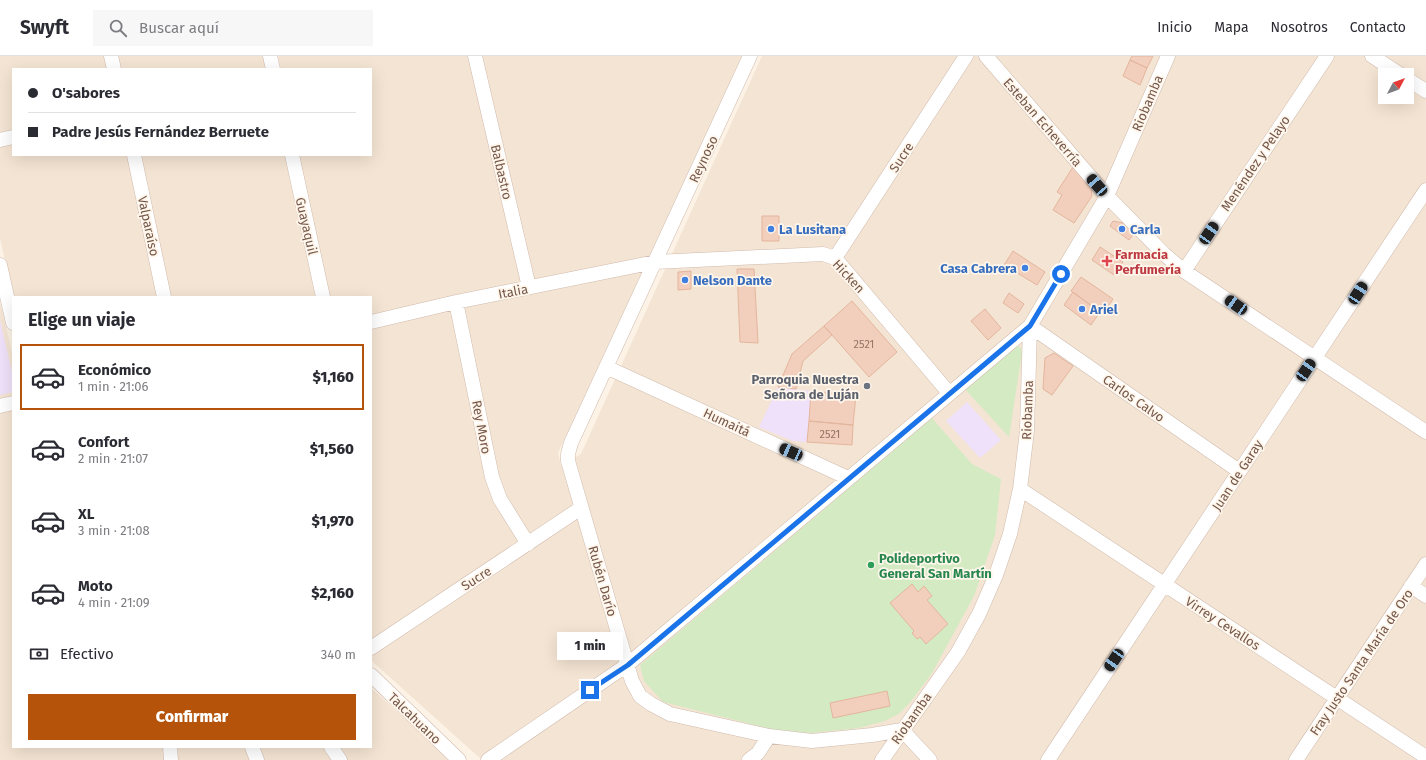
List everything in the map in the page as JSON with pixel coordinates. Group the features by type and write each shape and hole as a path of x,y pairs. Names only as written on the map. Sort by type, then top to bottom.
{"street":[{"path":"112,56 114,68"},
{"path":"270,56 273,68"},
{"name":"Balbastro","path":"475,56 529,287"},
{"name":"Reynoso","path":"655,262 750,56"},
{"name":"Sucre","path":"836,258 966,56"},
{"name":"Esteban Echeverría","path":"986,56 1107,196 1164,254 1184,271 1426,432"},
{"name":"Riobamba","path":"882,760 958,652 979,614 996,575 1010,534 1020,489 1027,431 1030,326 1107,196 1168,56"},
{"name":"Menéndez y Pelayo","path":"1184,271 1327,56"},
{"path":"1372,56 1390,68"},
{"path":"1414,83 1426,91"},
{"path":"0,140 12,137"},
{"name":"Valparaíso","path":"134,156 164,296"},
{"name":"Guayaquil","path":"292,156 323,296"},
{"name":"Juan de Garay","path":"1048,760 1426,190"},
{"name":"Hicken","path":"655,262 823,254 836,258 949,393"},
{"name":"Italia","path":"372,322 456,302 655,262"},
{"name":"Rubén Darío","path":"655,262 571,444 568,454 568,461 581,508 632,681 640,696 651,704 670,714 769,736 812,741 872,735 902,730"},
{"path":"0,265 12,319"},
{"name":"Rey Moro","path":"456,302 492,477 500,499 528,544"},
{"path":"488,760 628,665 1030,326"},
{"name":"Carlos Calvo","path":"1030,326 1239,471"},
{"name":"Humaitá","path":"606,367 848,478"},
{"path":"0,406 12,403"},
{"name":"Virrey Cevallos","path":"1020,489 1426,757"},
{"name":"Sucre","path":"372,647 581,508"},
{"name":"Fray Justo Santa María de Oro","path":"1296,760 1426,564"},
{"path":"1411,586 1426,596"},
{"name":"Talcahuano","path":"372,676 459,760"},
{"path":"902,730 930,760"},
{"path":"750,760 758,753 769,736"},
{"path":"170,748 171,760"},
{"path":"252,748 257,760"},
{"path":"332,748 340,760"}],"shaded area":[{"path":"0,56 263,56 266,68 12,68 12,156 285,156 317,296 13,296 0,238"},
{"path":"278,56 742,56 558,453 561,466 581,454 762,56 1426,56 1426,760 482,760 372,660 372,296 329,296 299,156 372,156 372,68 281,68"},
{"path":"0,302 12,353 12,748 372,748 372,689 451,760 0,760"},
{"path":"0,320 12,372 12,392 0,395"},
{"path":"778,387 811,391 807,442 793,441 759,427"},
{"path":"967,402 1001,440 980,458 946,421"}],"green space":[{"path":"1015,344 1021,348 1022,353 1009,437 962,386"},
{"name":"Polideportivo General San Martín","path":"932,418 972,464 1001,479 995,535 974,596 932,673 912,700 900,713 885,721 859,728 811,733 775,730 663,702 644,681 640,665"}],"building":[{"path":"1132,56 1153,56 1147,68 1130,60"},
{"path":"1130,60 1147,68 1140,85 1123,76"},
{"path":"1073,167 1091,187 1092,196 1074,223 1053,210 1062,195 1057,192"},
{"name":"La Lusitana","path":"762,216 779,216 779,241 762,241"},
{"name":"Carla","path":"1113,221 1123,223 1135,232 1129,240 1110,226"},
{"name":"Farmacia Perfumería","path":"1100,247 1123,262 1114,275 1092,260"},
{"name":"Casa Cabrera","path":"1013,251 1045,272 1037,285 1004,265"},
{"path":"737,269 754,269 758,343 740,342"},
{"name":"Nelson Dante","path":"691,271 691,289 678,290 678,272"},
{"path":"1081,277 1113,299 1103,314 1071,291"},
{"name":"Ariel","path":"1073,292 1100,312 1091,325 1064,305"},
{"path":"1009,293 1024,304 1018,313 1003,303"},
{"path":"852,301 897,352 869,377 824,326"},
{"path":"985,309 1001,328 988,340 971,321"},
{"path":"824,326 832,335 803,361 796,389 778,387 792,354"},
{"path":"1054,353 1073,366 1052,395 1043,389 1045,358"},
{"path":"811,391 856,395 853,425 809,421"},
{"path":"809,421 853,425 852,445 807,442"},
{"path":"912,584 918,592 924,586 932,596 927,600 948,624 926,644 920,637 917,639 912,633 914,631 890,603"},
{"path":"887,691 890,706 833,718 830,703"}],"place":[{"name":"La Lusitana","path":"771,229"},
{"name":"Carla","path":"1122,229"},
{"name":"Farmacia Perfumería","path":"1107,261"},
{"name":"Casa Cabrera","path":"1025,268"},
{"name":"Nelson Dante","path":"685,280"},
{"name":"Ariel","path":"1082,309"},
{"name":"Parroquia Nuestra Señora de Luján","path":"867,386"},
{"name":"Polideportivo General San Martín","path":"871,565"}],"route":[{"path":"590,690 628,665 1030,326 1061,274"}]}
